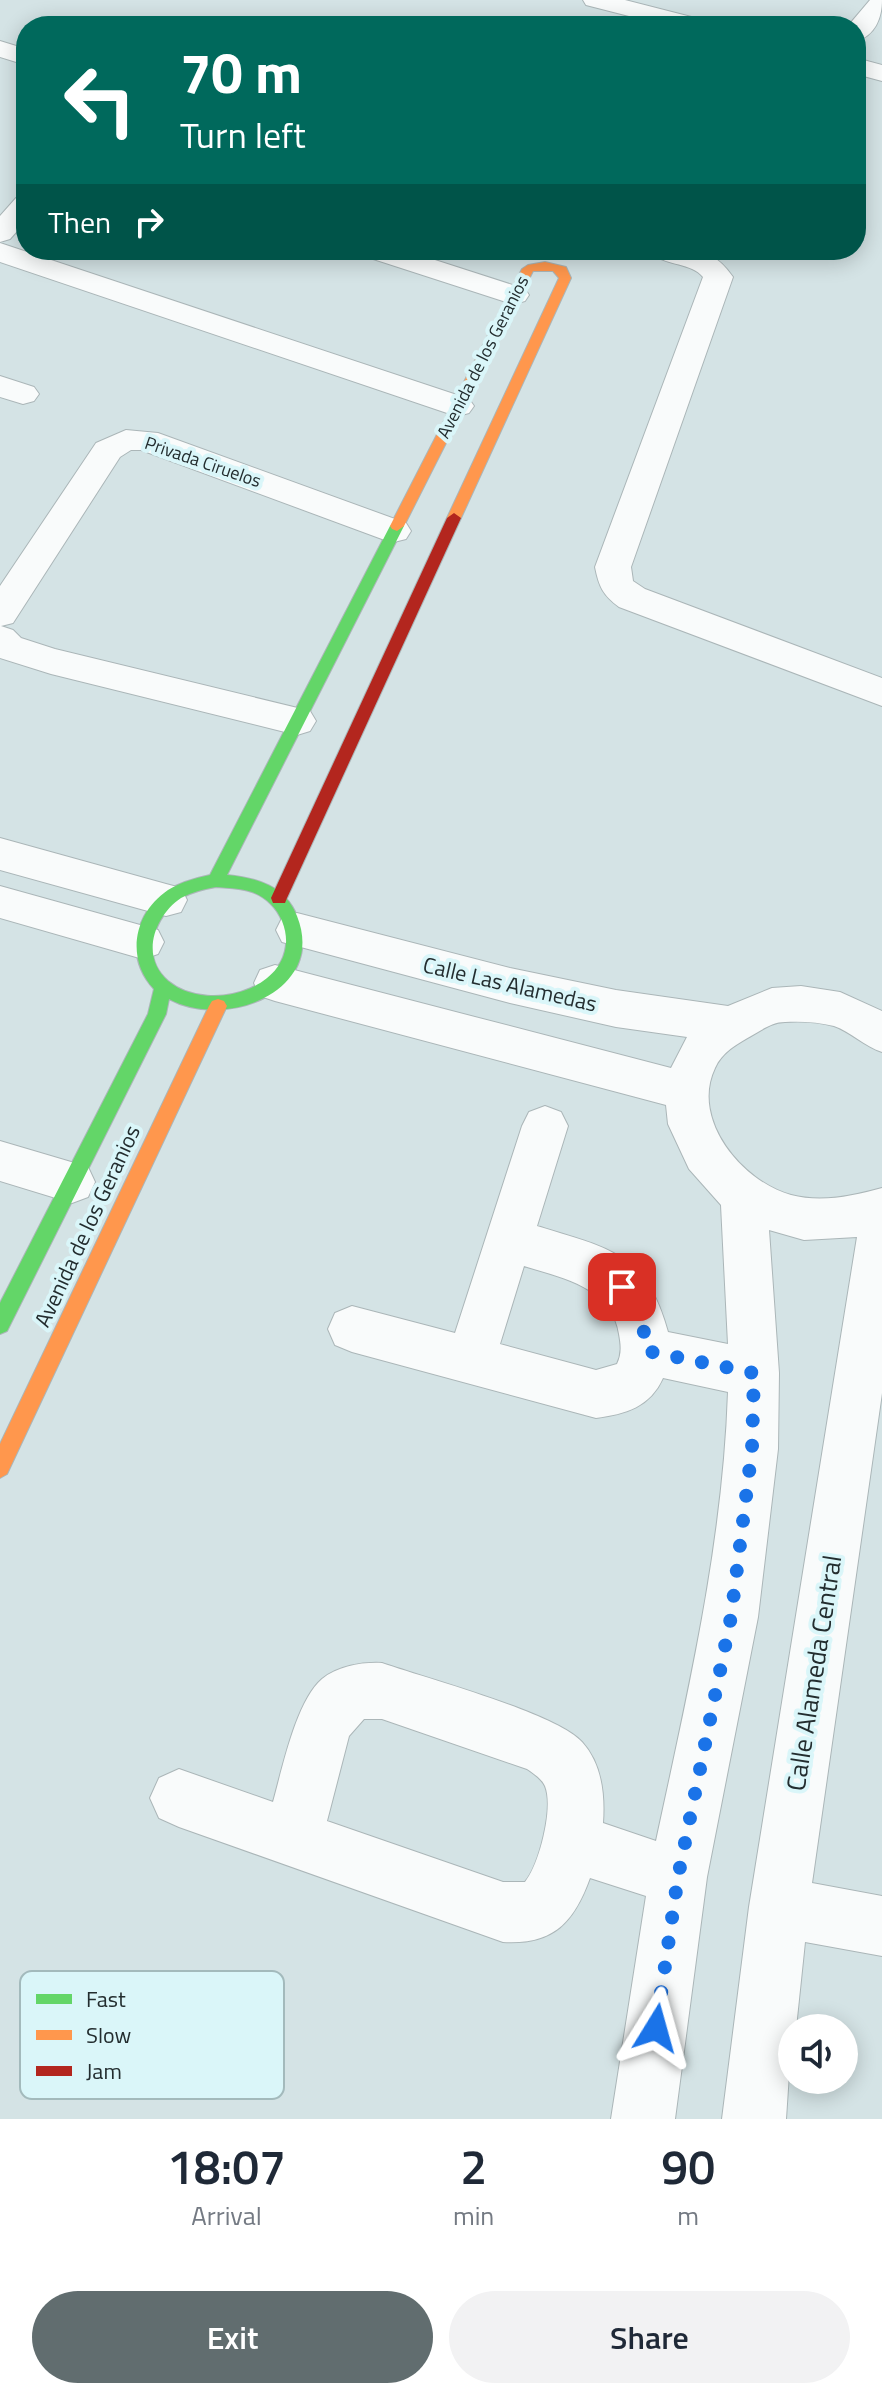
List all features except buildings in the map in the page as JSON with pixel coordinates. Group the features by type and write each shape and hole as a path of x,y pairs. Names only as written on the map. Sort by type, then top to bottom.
{"street":[{"path":"595,0 675,9"},
{"path":"866,21 882,1"},
{"path":"0,233 16,215"},
{"path":"24,260 458,406"},
{"path":"405,260 514,295"},
{"path":"697,260 707,263 718,277 613,567 617,587 632,598 882,692"},
{"name":"Avenida de los Geranios","path":"216,880 528,269 539,263 562,270 565,278 288,914"},
{"name":"Privada Ciruelos","path":"0,614 108,450 117,442 131,438 146,440 394,531"},
{"path":"0,639 8,647 51,661 297,721"},
{"path":"0,854 166,900"},
{"path":"216,880 250,883 288,914 296,949 289,967 275,983 256,996 218,1006 191,1003 162,990 144,959 143,942 149,922 166,900 196,885 216,880"},
{"path":"0,902 143,942"},
{"name":"Calle Las Alamedas","path":"288,914 494,983 658,1018 725,1023"},
{"path":"275,983 685,1091"},
{"name":"Avenida de los Geranios","path":"0,1324 157,1014 162,990"},
{"path":"882,1034 841,1010 779,1004 725,1023 698,1052 685,1091 690,1129 710,1166 744,1197 791,1217 839,1221 882,1209"},
{"name":"Avenida de los Geranios","path":"0,1467 218,1006"},
{"path":"470,1362 545,1126"},
{"path":"0,1161 72,1182"},
{"path":"643,2119 678,1877 731,1617 752,1449 754,1373 744,1197"},
{"name":"Calle Alameda Central","path":"754,2119 779,1907 882,1228"},
{"path":"352,1329 596,1394 616,1395 632,1385 642,1370 647,1351 644,1328 634,1300 611,1275 509,1239"},
{"path":"647,1351 754,1373"},
{"path":"179,1798 293,1839 503,1912 526,1914 547,1902 559,1880 571,1842 576,1803 573,1779 561,1759 543,1746 382,1691 360,1690 338,1702 326,1724 293,1839"},
{"path":"571,1842 678,1877"},
{"path":"779,1907 882,1926"}],"traffic: fast":[{"path":"216,880 397,526"},
{"path":"216,880 253,885 267,892 286,910 296,934 293,956 282,975 263,991 240,1001 214,1005 187,1000 163,987 153,976 144,951 148,925 164,903 185,889 216,880"},
{"path":"0,1324 157,1014 162,990"}],"traffic: slow":[{"path":"397,526 528,269 545,265 562,270 565,278 454,518"},
{"path":"0,1467 218,1006"}],"traffic: jam":[{"path":"279,898 454,518"}],"route":[{"path":"622,1287 634,1300 644,1328 647,1351 754,1373 752,1449 731,1617 678,1877 656,2028"}]}
